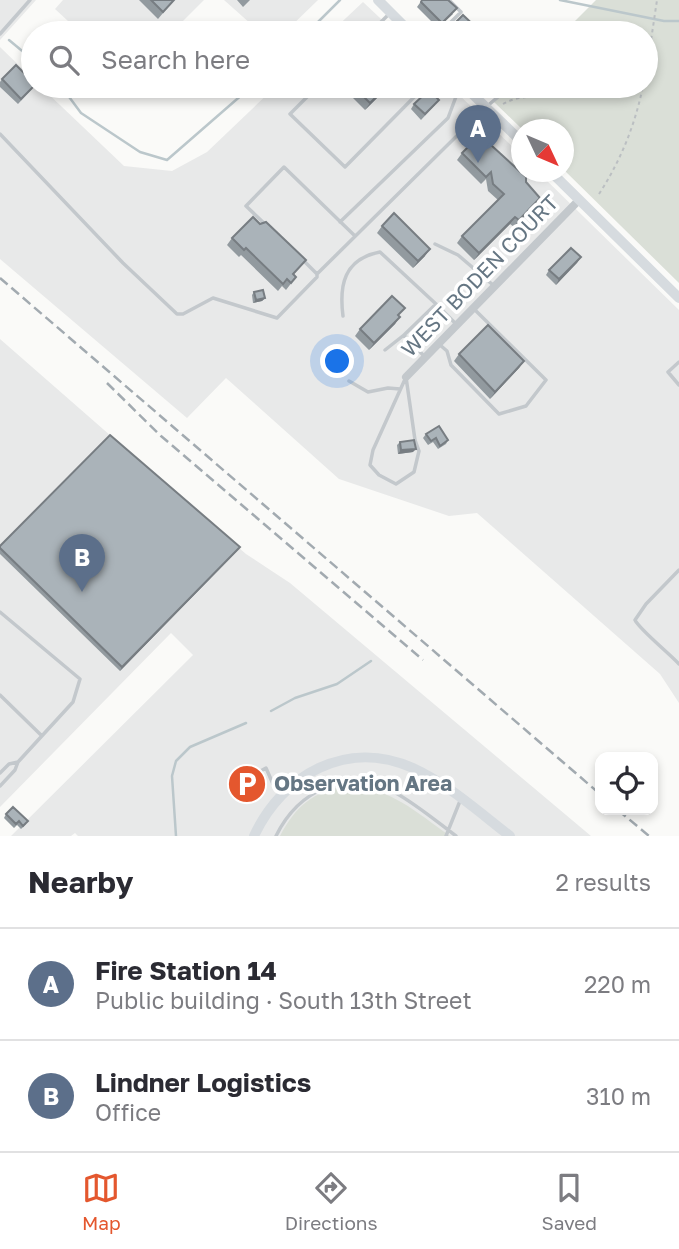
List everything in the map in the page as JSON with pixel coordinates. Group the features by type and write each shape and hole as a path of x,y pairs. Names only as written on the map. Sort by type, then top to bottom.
{"street":[{"path":"378,0 399,21"},
{"path":"476,98 511,131"},
{"path":"561,182 679,298"},
{"name":"WEST BODEN COURT","path":"406,377 579,200"},
{"path":"254,836 270,806 282,793 310,772 343,760 362,758 379,759 412,768 461,799 510,836"}],"lane":[{"path":"0,34 30,0"},
{"path":"449,0 461,12 452,21"},
{"path":"381,21 390,12"},
{"path":"306,98 290,114 345,167 413,98"},
{"path":"340,222 448,118 457,98"},
{"path":"0,134 123,263 177,314 183,314 213,298 277,318 317,274 497,98"},
{"path":"273,231 246,206 284,167 355,236"},
{"path":"435,244 458,255 495,286"},
{"path":"294,252 317,274"},
{"path":"343,316 341,292 348,272 363,257 380,253 457,325"},
{"path":"386,350 436,304"},
{"path":"439,344 447,351 451,365 499,414 526,405 546,380 473,308"},
{"path":"404,335 425,357"},
{"path":"679,362 668,372 679,385"},
{"path":"406,377 419,451 414,471 396,484 379,475 370,465 373,450 406,377"},
{"path":"349,381 368,391 400,389"},
{"path":"679,570 646,604 635,620 637,625 679,664"},
{"path":"0,612 80,679 73,702 18,762 15,770 0,786"},
{"path":"0,695 41,736"},
{"path":"0,773 9,764 18,762"},
{"path":"255,774 266,768 273,784 282,793"},
{"path":"276,836 289,813 308,796 331,786 359,782 394,792 456,836"},
{"path":"446,836 461,799"}],"path":[{"path":"654,21 657,0"},
{"path":"503,103 519,98"},
{"path":"600,194 619,161 640,98"}],"shaded area":[{"path":"0,0 36,0 0,40"},
{"path":"63,0 204,0 183,21 68,21 55,9"},
{"path":"224,0 318,0 296,21 248,21"},
{"path":"596,0 679,0 679,283 574,180 574,119 512,119 494,102 498,98 658,98 658,21 575,21"},
{"path":"363,2 383,21 343,21"},
{"path":"0,47 21,67 21,98 53,98 124,166 172,171 207,152 263,98 462,98 511,145 511,182 548,182 679,310 679,703 660,674 477,513 449,516 339,479 226,378 187,418 0,259"},
{"path":"0,339 246,554 290,583 591,836 78,836 75,833 71,836 11,836 193,655 171,633 0,807"},
{"path":"348,786 390,796 450,836 280,836 299,808 315,796"}],"building":[{"path":"151,0 174,0 163,12"},
{"path":"448,0 457,8 444,21 440,21 421,2"},
{"path":"463,15 469,21 457,21"},
{"path":"16,65 21,70 21,99 2,79"},
{"path":"420,98 439,100 425,114 414,104"},
{"path":"480,135 511,163 511,182 526,182 540,198 519,220 515,217 479,253 462,236 504,194 493,184 491,172 486,177 462,153"},
{"path":"394,213 430,249 418,261 382,226"},
{"path":"253,217 260,224 266,222 306,260 293,274 296,277 291,283 287,279 283,284 232,238"},
{"path":"571,248 581,257 559,279 549,270"},
{"path":"263,290 265,298 256,300 254,292"},
{"path":"462,291 466,295 457,305 452,300"},
{"path":"392,296 405,308 398,315 400,317 374,343 360,329"},
{"path":"488,325 524,361 495,392 459,354"},
{"path":"439,426 448,440 440,446 436,438 431,441 426,434"},
{"path":"110,435 240,547 122,667 0,548"},
{"path":"414,440 416,449 401,450 400,442"},
{"path":"13,807 28,821 23,826 19,821 16,824 6,814"}],"waterway":[{"path":"319,21 340,0"},
{"path":"560,0 664,21 679,21"},
{"path":"9,40 21,50"},
{"path":"70,98 81,113 140,152 167,160 238,98"},
{"path":"271,711 295,698 337,684 371,661"},
{"path":"176,836 172,776 176,761 190,747 246,723"}],"railway":[{"path":"0,278 595,790"},
{"path":"107,383 161,436 423,660"},
{"path":"624,815 649,836"}],"place":[{"name":"Fire Station 14","path":"478,163"},
{"name":"Lindner Logistics","path":"82,592"},
{"name":"Observation Area","path":"247,784"}]}
